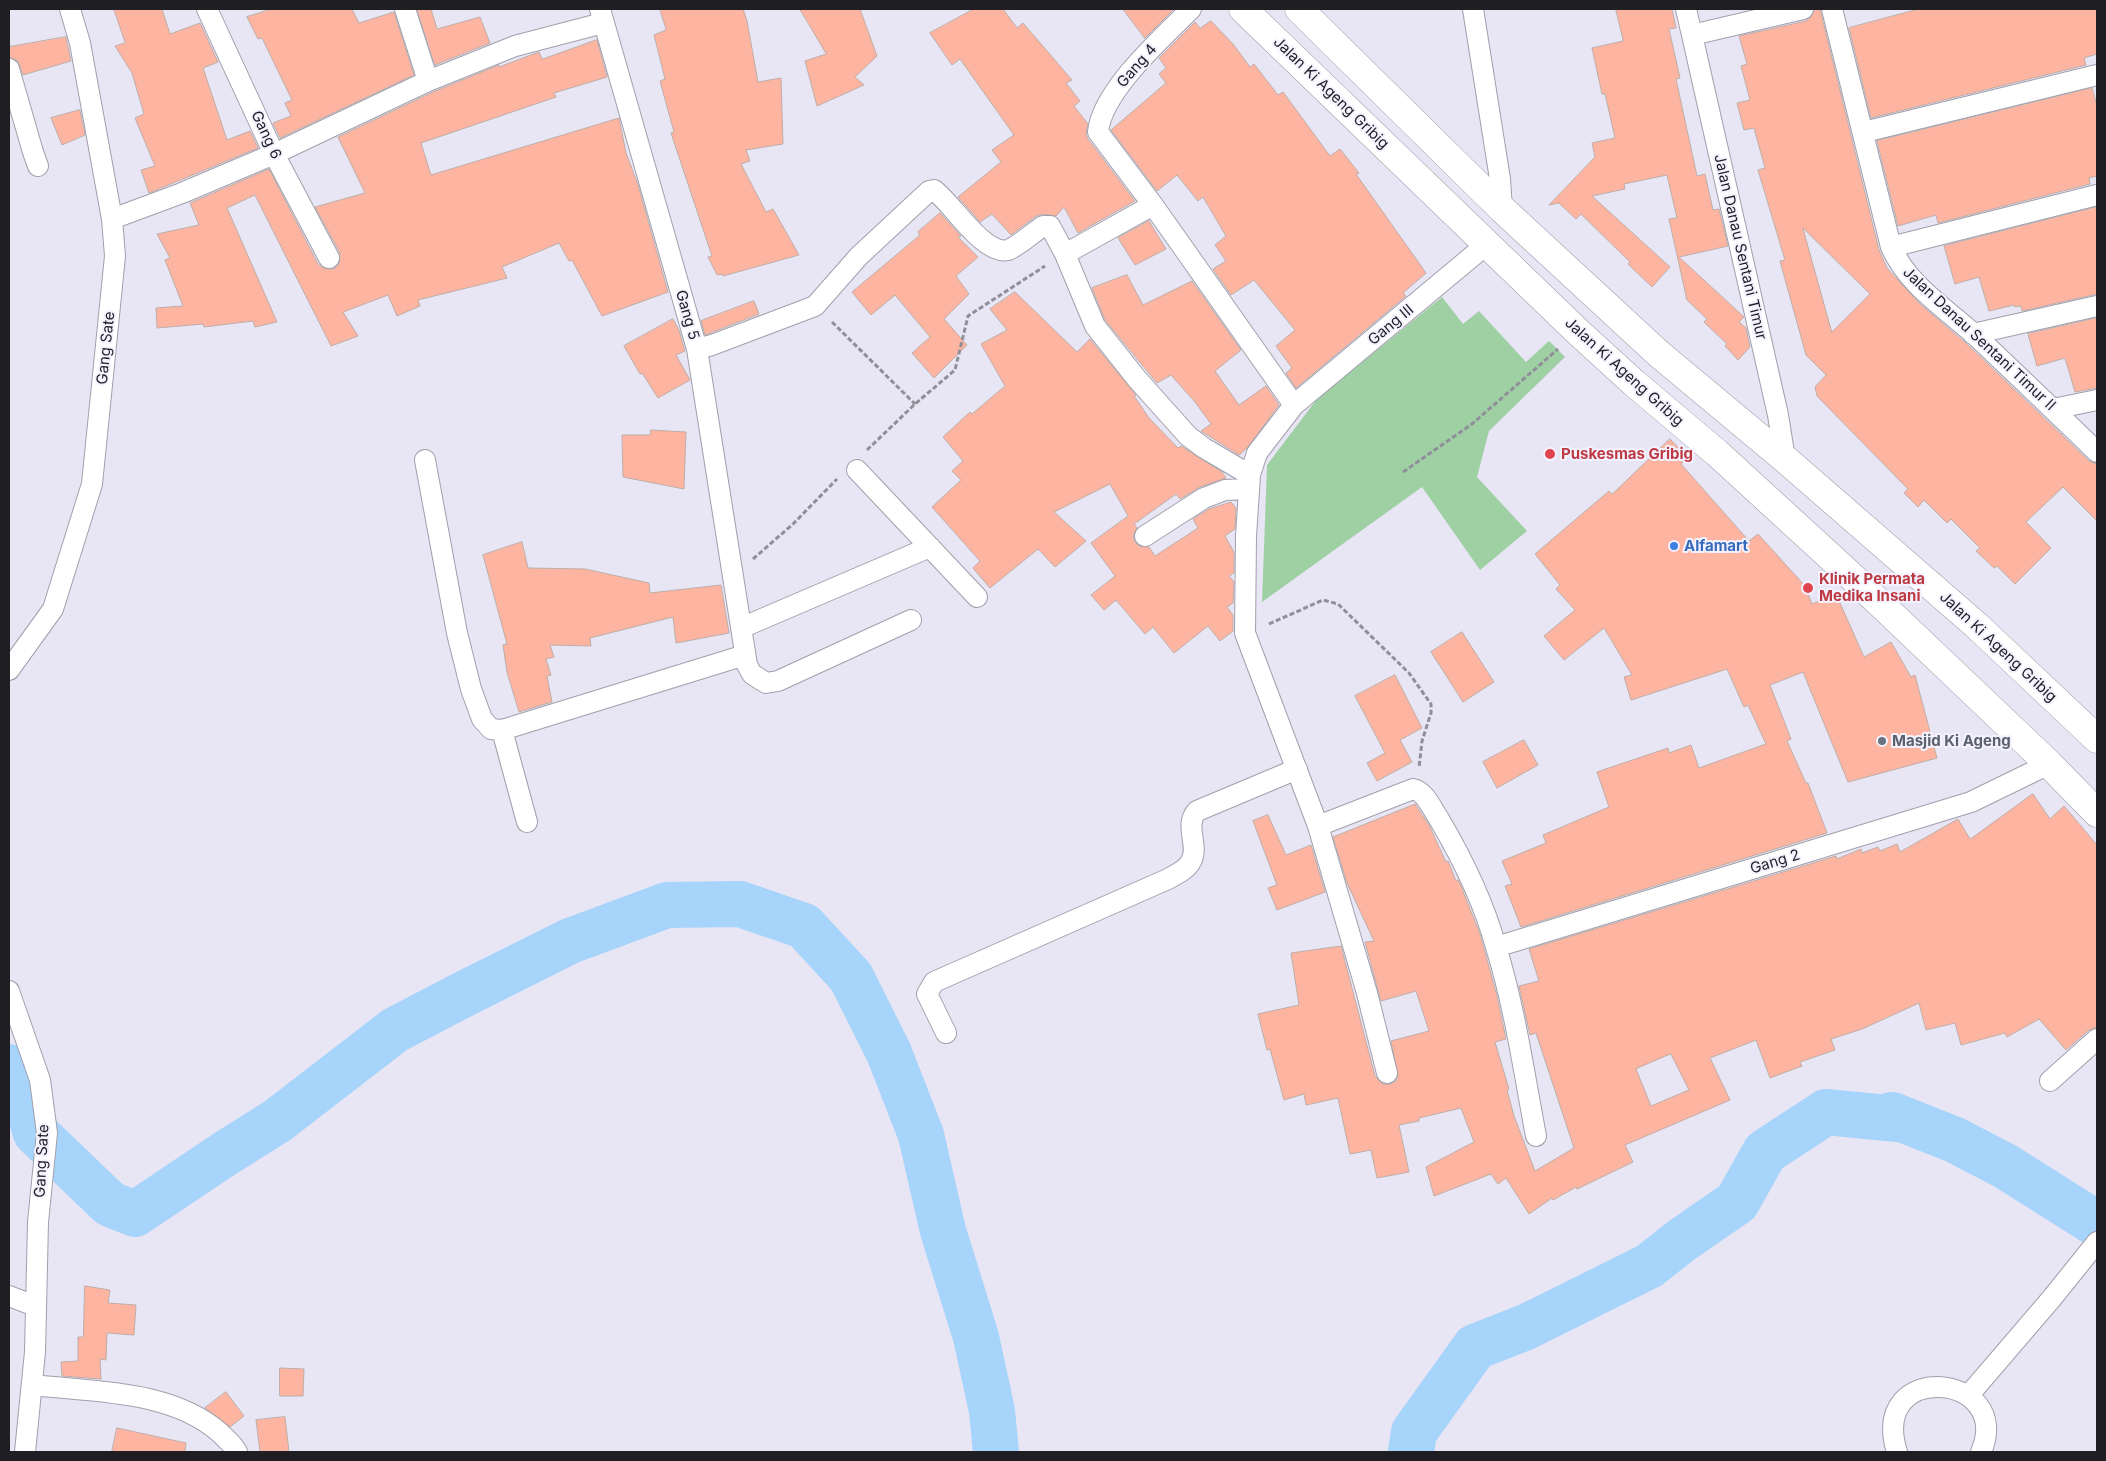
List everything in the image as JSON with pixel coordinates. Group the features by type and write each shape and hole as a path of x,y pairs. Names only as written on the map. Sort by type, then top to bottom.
{"main road":[{"name":"Jalan Ki Ageng Gribig","path":"1243,9 1577,332 1717,453 1826,553 2050,764 2097,812"},
{"name":"Jalan Ki Ageng Gribig","path":"1300,9 1502,208 1659,354 1785,459 1976,625 2097,739"}],"street":[{"name":"Gang Sate","path":"9,670 53,609 92,484 115,256 112,219 80,42 70,9"},
{"name":"Gang 6","path":"207,9 274,154 329,258"},
{"path":"405,9 428,81"},
{"name":"Gang 4","path":"1153,204 1098,132 1100,118 1110,98 1133,69 1191,9"},
{"path":"1472,9 1500,179 1502,208"},
{"name":"Jalan Danau Sentani Timur","path":"1686,9 1778,415 1785,459"},
{"path":"1692,35 1804,9"},
{"name":"Jalan Danau Sentani Timur II","path":"1832,9 1891,247 1898,261 1912,280 1973,334 2097,452"},
{"path":"112,219 182,193 274,154 428,81 515,46 602,16"},
{"name":"Gang 5","path":"602,16 697,348 747,665 757,679 766,683 778,681 911,620"},
{"path":"9,69 38,166"},
{"path":"1864,132 2097,75"},
{"path":"697,348 795,315 815,306 859,256 932,189 937,191 981,239 995,249 1009,250 1043,226 1050,226 1065,254 1095,326 1137,379 1188,436 1250,482"},
{"path":"1891,247 2097,195"},
{"path":"1065,254 1153,204 1294,406"},
{"name":"Gang III","path":"1387,1073 1367,993 1318,826 1245,632 1246,536 1250,482 1257,453 1294,406 1487,244"},
{"path":"1973,334 2097,306"},
{"path":"2053,409 2097,400"},
{"path":"425,460 457,633 471,689 482,719 491,728 502,730 745,656"},
{"path":"853,466 977,597"},
{"path":"1145,536 1204,498 1250,482"},
{"path":"741,628 930,547"},
{"path":"502,730 527,822"},
{"name":"Gang 2","path":"1496,947 1971,802 2050,764"},
{"path":"946,1033 927,994 934,982 1168,879 1190,864 1194,847 1191,821 1197,811 1297,769"},
{"path":"1318,826 1415,789 1422,793 1452,842 1476,895 1496,947 1512,1014 1536,1136"},
{"name":"Gang Sate","path":"9,991 40,1080 47,1133 38,1222 33,1385 25,1452"},
{"path":"2050,1081 2097,1039"},
{"path":"1968,1396 2097,1242"},
{"path":"9,1296 35,1306"},
{"path":"33,1385 148,1398 193,1413 207,1422 233,1445 237,1452"},
{"path":"1897,1452 1892,1438 1893,1423 1898,1408 1909,1396 1923,1388 1938,1386 1954,1388 1968,1396 1977,1406 1983,1417 1985,1430 1984,1444 1981,1452"}],"path":[{"path":"734,576 793,524 915,404 955,370 968,316 1065,254"},
{"path":"815,306 915,404"},
{"path":"1403,472 1472,424 1577,332"},
{"path":"1246,606 1261,628 1324,600 1338,604 1409,672 1431,704 1431,713 1422,741 1415,789"}],"green space":[{"path":"1442,297 1463,324 1479,311 1526,362 1549,341 1565,357 1489,431 1477,477 1527,531 1480,570 1422,487 1262,602 1267,465 1317,399"}],"building":[{"path":"114,9 162,9 170,34 200,23 218,62 203,68 227,140 250,131 258,148 149,193 141,170 155,166 135,118 144,114 132,73 115,46 125,43"},
{"path":"272,9 352,9 359,23 394,12 414,75 280,138 273,123 291,116 285,103 292,100 262,38 258,39 247,17"},
{"path":"417,9 431,9 437,29 480,17 490,43 435,65"},
{"path":"660,9 743,9 747,21 758,82 781,78 783,144 746,150 750,161 741,164 766,212 773,209 799,255 723,276 722,274 717,275 708,257 712,256 671,133 674,132 660,81 665,79 654,35 666,30"},
{"path":"800,9 860,9 877,56 855,77 864,85 817,106 805,61 826,54"},
{"path":"974,9 1003,9 1017,28 1023,23 1072,80 1066,83 1080,101 1074,106 1088,124 1086,134 1088,139 1135,201 1078,233 1064,207 1056,216 1043,214 1036,216 1011,235 992,214 980,222 958,197 1001,162 992,150 1014,135 960,59 952,65 930,33"},
{"path":"1123,9 1174,9 1145,38"},
{"path":"1616,9 1672,9 1676,28 1669,29 1680,78 1676,79 1697,176 1705,174 1713,210 1719,209 1728,246 1679,257 1744,317 1739,322 1746,328 1750,347 1738,360 1725,346 1727,344 1704,322 1707,319 1687,300 1669,219 1677,218 1667,175 1624,184 1625,189 1592,196 1670,267 1652,287 1628,264 1630,262 1581,214 1576,219 1559,203 1549,205 1595,157 1592,143 1615,138 1605,94 1602,94 1592,48 1623,41"},
{"path":"1815,9 1820,9 1879,250 1887,268 1920,304 1967,344 2089,461 2097,464 2097,521 2063,487 2026,522 2051,548 2015,584 1997,566 1994,568 1976,551 1980,548 1951,519 1947,523 1924,500 1918,507 1904,493 1908,489 1817,396 1815,387 1826,375 1806,355 1780,261 1785,260 1758,170 1765,168 1754,128 1744,130 1737,103 1750,100 1741,66 1747,64 1739,36 1806,21 1811,17","holes":["1803,228 1870,294 1832,332"]},
{"path":"1919,9 2097,9 2097,54 2084,58 2086,65 1871,118 1849,28"},
{"path":"1211,21 1233,44 1250,67 1254,64 1278,95 1283,92 1330,156 1340,149 1359,173 1356,174 1426,273 1403,293 1406,296 1296,388 1286,373 1292,368 1276,346 1295,330 1254,280 1231,295 1213,269 1226,261 1215,245 1226,236 1203,197 1198,201 1177,175 1157,191 1111,130 1166,83 1159,74 1166,68 1159,58 1195,22 1200,28"},
{"path":"66,37 71,61 23,75 18,61 9,57 9,47"},
{"path":"597,40 607,77 554,93 556,97 421,143 431,175 619,118 626,153 638,185 668,292 602,316 572,260 569,261 559,243 502,267 507,278 418,300 420,306 397,316 388,295 343,312 358,336 331,346 255,195 227,208 277,322 255,327 253,321 204,327 203,324 157,328 156,308 183,306 165,260 170,258 157,234 199,225 190,203 269,169 318,264 323,268 334,269 339,264 340,253 315,207 365,193 338,137 433,92 499,65 499,67 539,52 542,59"},
{"path":"2092,88 2097,106 2097,176 2089,178 2090,184 1938,223 1936,215 1898,226 1877,141"},
{"path":"80,110 85,135 62,145 51,118"},
{"path":"2097,207 2097,294 2022,311 2021,306 2015,307 2014,305 1989,311 1979,277 1955,284 1944,246"},
{"path":"940,213 961,236 958,237 978,257 956,276 969,294 944,319 967,345 934,378 912,353 930,337 895,295 871,315 852,292 920,235 918,232"},
{"path":"1149,221 1166,249 1135,265 1118,238"},
{"path":"1127,275 1143,305 1192,281 1241,350 1215,371 1239,405 1266,386 1279,405 1247,448 1239,455 1201,431 1211,424 1195,402 1171,375 1157,383 1105,320 1092,288"},
{"path":"1015,292 1077,352 1090,339 1136,395 1134,396 1149,418 1178,448 1181,446 1222,472 1226,478 1200,487 1180,499 1176,494 1134,524 1137,528 1133,536 1139,546 1149,547 1155,556 1198,528 1193,519 1209,509 1231,502 1236,508 1235,529 1225,536 1234,552 1234,573 1229,576 1234,582 1233,603 1227,607 1233,615 1233,631 1220,641 1208,626 1174,653 1153,627 1145,634 1116,600 1104,610 1091,595 1115,576 1091,543 1128,516 1110,484 1054,512 1086,541 1055,567 1038,549 990,588 973,568 980,561 932,507 961,480 952,471 963,461 943,437 970,412 972,414 1005,386 981,344 1007,330 990,309"},
{"path":"754,301 759,314 705,335 701,321"},
{"path":"2097,318 2097,388 2075,392 2065,358 2037,366 2028,334"},
{"path":"673,319 679,330 685,351 676,355 690,380 658,398 642,373 640,374 624,346"},
{"path":"651,430 686,432 684,489 623,477 622,435 650,435"},
{"path":"1670,439 1688,458 1681,464 1749,541 1758,534 1805,586 1812,604 1836,594 1864,657 1891,642 1911,677 1915,675 1937,758 1848,782 1803,672 1770,685 1791,739 1787,741 1806,783 1808,783 1827,833 1521,927 1505,886 1512,884 1502,861 1546,843 1543,835 1609,807 1597,772 1668,748 1669,753 1691,745 1699,768 1766,744 1748,705 1744,707 1727,669 1631,700 1624,677 1632,675 1604,628 1564,660 1544,636 1575,610 1556,589 1560,585 1535,554 1609,491 1612,494"},
{"path":"522,542 528,568 585,569 649,583 650,593 721,585 729,633 676,643 673,617 590,638 591,646 550,645 554,657 546,659 551,675 547,676 552,702 519,712 507,672 503,645 507,644 483,555"},
{"path":"1462,632 1494,682 1463,702 1431,652"},
{"path":"1395,675 1422,728 1400,740 1412,762 1377,781 1367,763 1385,753 1355,696"},
{"path":"1524,740 1538,765 1497,788 1483,762"},
{"path":"2033,794 2050,819 2064,806 2097,845 2097,1027 2089,1030 2066,1050 2039,1019 2007,1037 2005,1033 1961,1045 1955,1023 1926,1030 1919,1003 1862,1029 1831,1039 1835,1050 1800,1062 1802,1066 1770,1078 1756,1040 1710,1058 1730,1100 1625,1145 1633,1162 1577,1189 1576,1187 1553,1200 1552,1198 1529,1214 1506,1178 1498,1184 1491,1174 1434,1196 1426,1167 1474,1142 1461,1108 1399,1125 1409,1172 1377,1178 1371,1150 1350,1154 1338,1098 1306,1105 1304,1094 1284,1100 1270,1049 1267,1050 1258,1014 1299,1005 1291,953 1341,946 1375,1076 1383,1084 1390,1084 1396,1081 1398,1076 1391,1041 1429,1031 1416,991 1381,1001 1365,942 1374,941 1347,883 1333,837 1415,804 1429,825 1446,862 1448,861 1456,881 1458,880 1461,886 1480,934 1497,996 1506,1039 1495,1042 1509,1089 1507,1090 1514,1116 1535,1171 1574,1148 1536,1033 1530,1035 1519,986 1539,981 1529,949 1836,856 1837,859 1861,849 1862,853 1878,847 1880,851 1897,844 1900,852 1958,819 1970,839","holes":["1671,1054 1689,1090 1651,1106 1636,1069"]},
{"path":"1268,815 1286,855 1311,845 1325,892 1277,910 1268,888 1277,885 1253,821"},
{"path":"85,1286 110,1290 108,1303 136,1305 134,1335 107,1333 106,1360 100,1359 101,1379 62,1376 61,1362 78,1361 78,1337 83,1337"},
{"path":"280,1368 304,1369 303,1396 280,1396"},
{"path":"226,1392 244,1416 230,1427 205,1408"},
{"path":"285,1417 289,1452 260,1452 256,1420"},
{"path":"117,1428 186,1443 185,1452 112,1452"}],"waterway":[{"path":"9,1067 23,1090 36,1133 110,1204 135,1214 277,1121 395,1030 570,941 667,905 740,904 804,926 851,977 889,1053 921,1135 943,1231 976,1337 992,1411 996,1452"},
{"path":"1411,1452 1414,1432 1475,1347 1526,1327 1649,1266 1682,1240 1737,1202 1765,1152 1826,1112 1897,1119 1892,1115 1955,1140 2005,1166 2097,1224"}],"place":[{"name":"Puskesmas Gribig","path":"1550,454"},
{"name":"Alfamart","path":"1674,546"},
{"name":"Klinik Permata Medika Insani","path":"1808,588"},
{"name":"Masjid Ki Ageng","path":"1882,741"}]}
